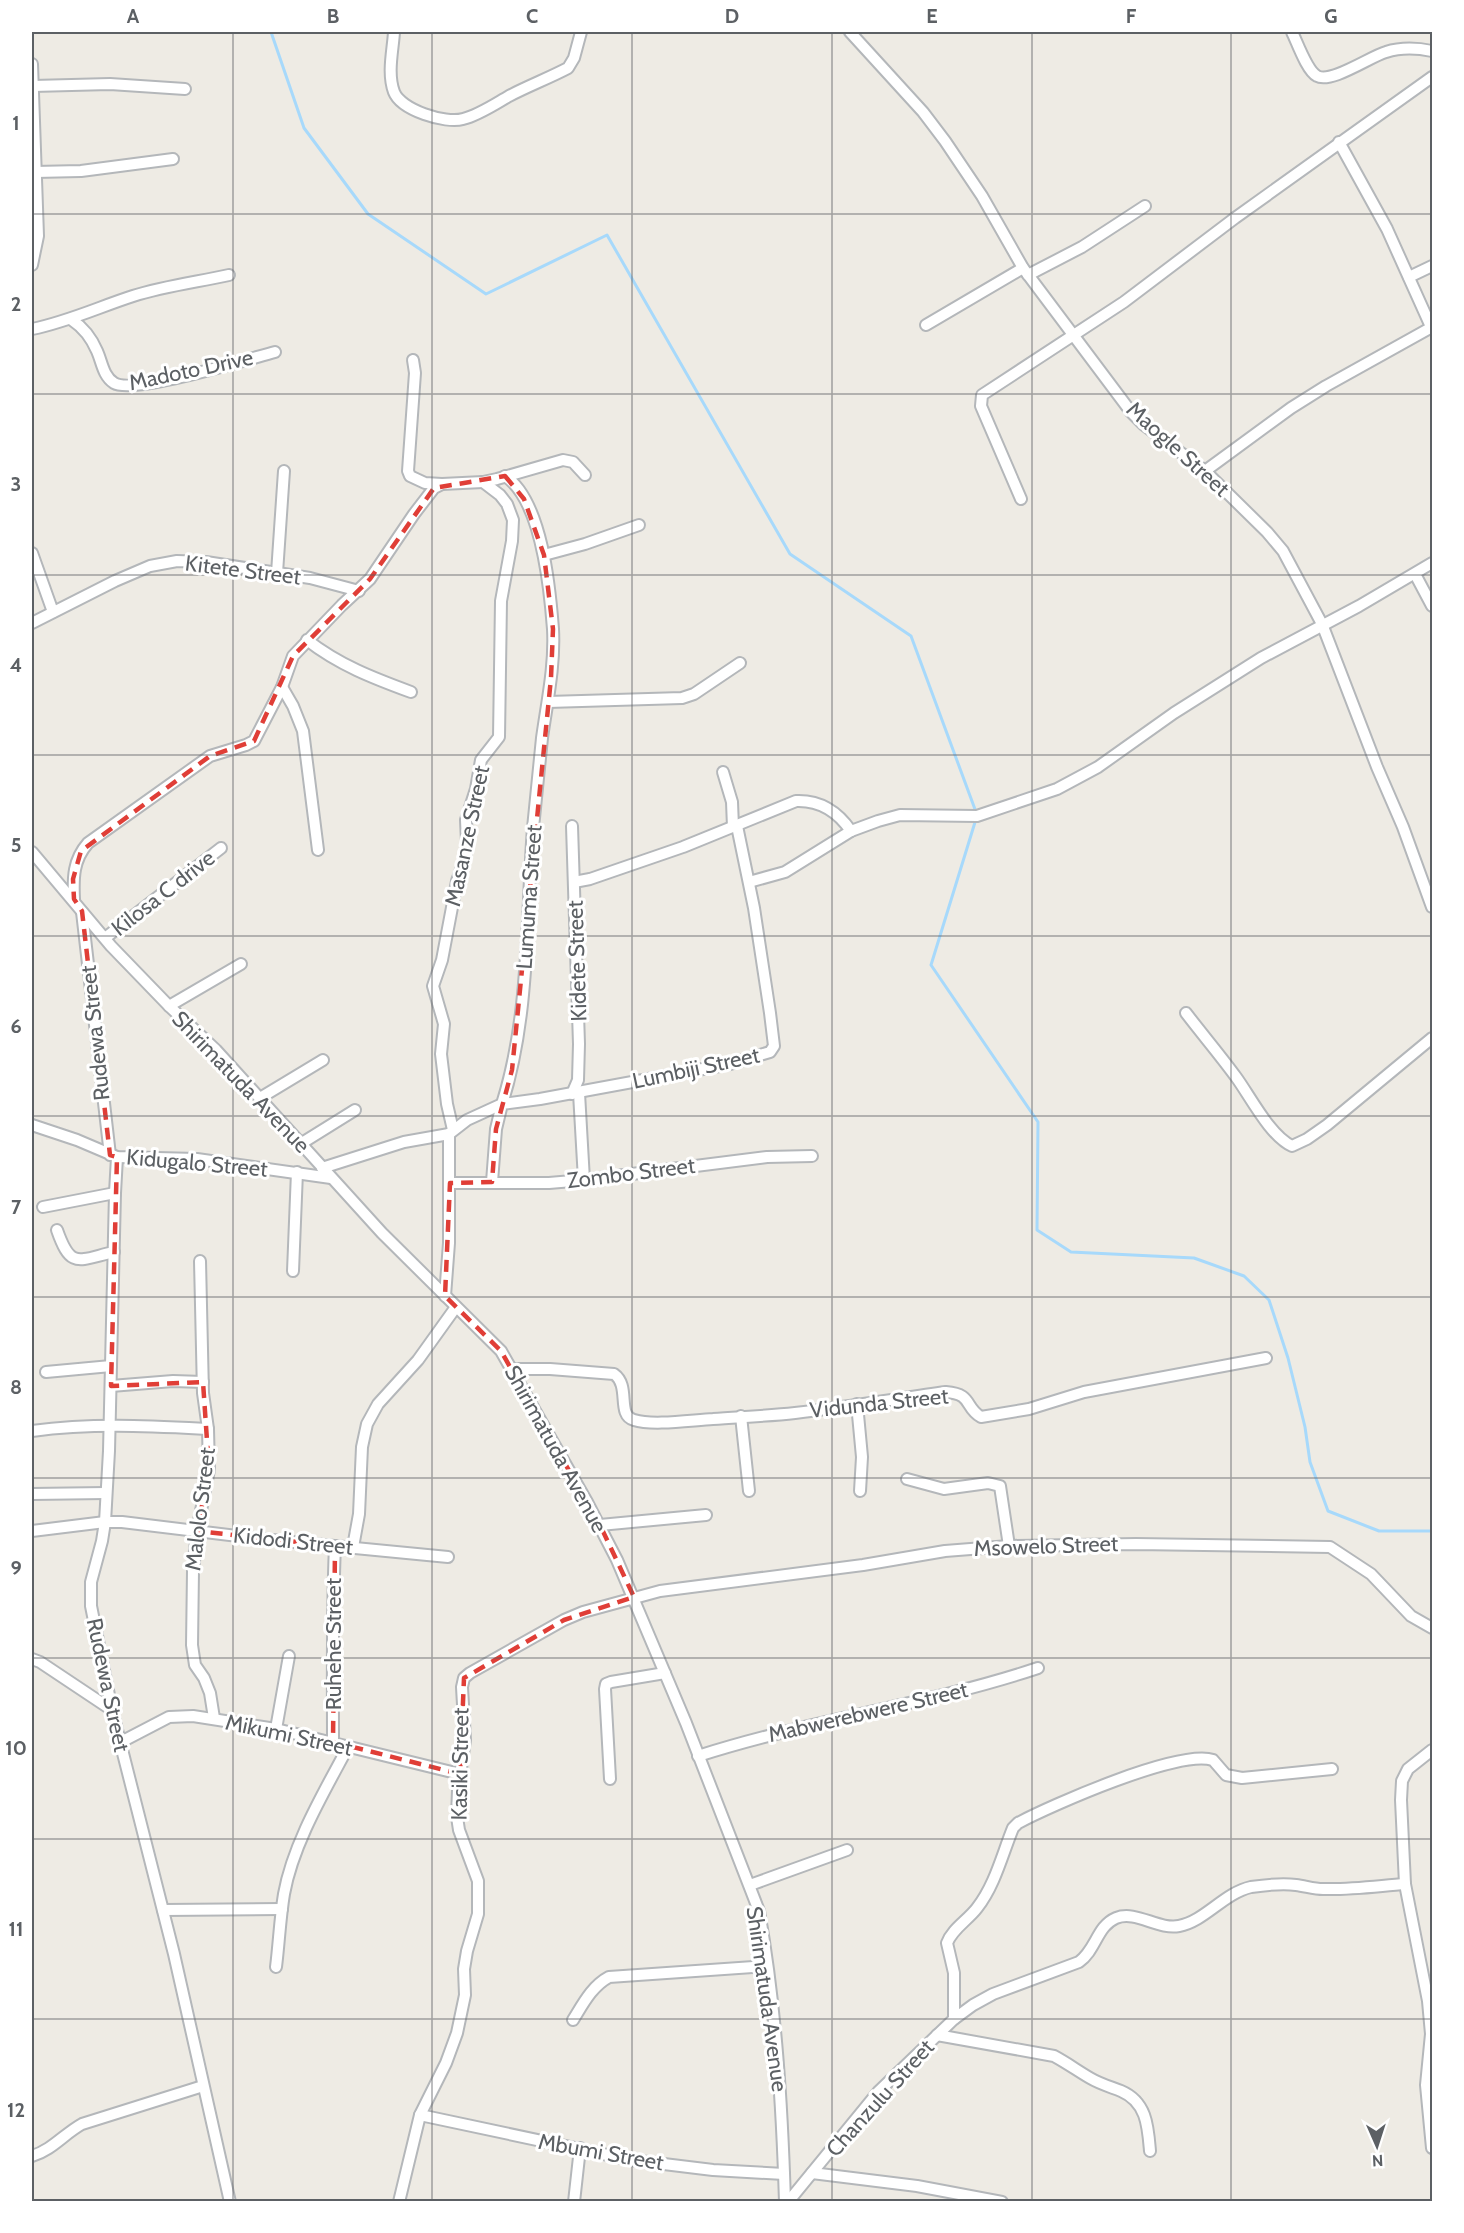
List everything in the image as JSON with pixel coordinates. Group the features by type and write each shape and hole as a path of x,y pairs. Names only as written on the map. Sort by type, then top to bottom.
{"street":[{"path":"394,32 391,75 394,92 399,100 422,113 453,120 474,115 568,68 574,58 580,32"},
{"name":"Maogle Street","path":"850,32 923,112 945,141 982,196 1026,272 1131,412 1144,425 1187,455 1205,471 1267,532 1283,551 1322,624 1377,767 1403,827 1432,907"},
{"path":"1292,32 1309,67 1315,76 1320,78 1345,71 1388,51 1419,48 1432,51"},
{"path":"32,64 35,172 35,236 32,265"},
{"path":"1021,499 985,416 982,395 1124,302 1339,142 1432,77"},
{"path":"33,86 110,84 185,89"},
{"path":"1205,471 1300,403 1432,328 1382,220 1339,142"},
{"path":"35,172 81,171 172,159"},
{"path":"926,325 1026,272 1082,247 1145,206"},
{"path":"1409,277 1432,266"},
{"path":"32,329 72,320 151,291 229,275"},
{"name":"Madoto Drive","path":"72,320 84,328 105,373 113,382 124,386 187,375 274,352"},
{"path":"413,360 415,373 408,471 410,476 425,483 483,482 563,460 573,462 585,475"},
{"path":"277,573 284,471"},
{"name":"Lumuma Street","path":"492,1182 496,1130 512,1070 518,1031 533,828 548,702 553,630 544,555 537,529 524,499 512,480 505,476"},
{"name":"Masanze Street","path":"451,1132 441,1054 444,1024 433,986 442,960 457,881 465,859 466,820 476,789 478,770 481,760 499,736 501,601 512,542 513,520 507,504 500,495 483,482"},
{"path":"74,900 73,879 76,862 88,843 210,756 254,741 282,687 293,656 370,579 426,496 442,484"},
{"path":"544,555 585,544 639,525"},
{"path":"32,553 53,612"},
{"name":"Kitete Street","path":"32,623 115,580 165,562 206,562 324,580 359,591"},
{"path":"749,882 785,872 852,831 900,815 977,816 1057,789 1098,767 1209,690 1432,563"},
{"path":"1415,574 1432,606"},
{"path":"307,640 336,661 411,692"},
{"path":"548,702 682,698 694,694 740,663"},
{"path":"282,687 303,731 318,850"},
{"name":"Lumbiji Street","path":"502,1104 730,1064 770,1053 774,1046 773,1037 749,882 735,827 732,802 723,772"},
{"path":"574,882 653,858 795,801 805,801 829,808 841,817 852,831"},
{"name":"Kidete Street","path":"572,826 579,1044 578,1080 575,1093 584,1180"},
{"name":"Kilosa C drive","path":"105,938 221,848"},
{"name":"Shirimatuda Avenue","path":"32,852 105,938 169,1006 216,1050 382,1233 501,1351 600,1525 634,1597 759,1911 768,1966 780,2076 786,2202"},
{"name":"Rudewa Street","path":"82,911 114,1156 115,1193 110,1424 105,1522 90,1595 112,1710 163,1910 230,2202"},
{"path":"169,1006 241,964"},
{"path":"1186,1013 1271,1126 1285,1142 1292,1146 1308,1139 1327,1125 1432,1038"},
{"path":"260,1098 323,1060"},
{"path":"322,1168 404,1142 451,1132 467,1120 502,1104"},
{"path":"302,1143 355,1110"},
{"name":"Kidugalo Street","path":"32,1125 77,1140 114,1156 197,1160 332,1178"},
{"path":"445,1296 448,1273 451,1132"},
{"name":"Zombo Street","path":"450,1183 549,1183 766,1156 812,1156"},
{"path":"293,1271 297,1172"},
{"path":"43,1207 115,1193"},
{"path":"57,1230 64,1251 70,1257 83,1259 114,1252"},
{"name":"Malolo Street","path":"200,1261 203,1382 209,1470 197,1531 191,1601 192,1645 195,1665 210,1693 214,1718"},
{"name":"Ruhehe Street","path":"353,1547 359,1514 362,1447 367,1424 378,1404 418,1360 456,1307"},
{"name":"Vidunda Street","path":"511,1369 550,1369 614,1374 623,1384 624,1408 628,1417 634,1420 674,1422 795,1413 946,1392 956,1393 966,1398 977,1415 981,1417 999,1416 1084,1392 1266,1358"},
{"path":"46,1372 111,1366"},
{"path":"111,1386 172,1381 203,1382"},
{"path":"857,1404 862,1457 860,1491"},
{"path":"741,1416 749,1491"},
{"path":"32,1431 110,1424 208,1429"},
{"path":"907,1479 944,1489 988,1483 1000,1486 1009,1546"},
{"path":"32,1494 106,1493"},
{"path":"600,1525 706,1515"},
{"name":"Kidodi Street","path":"32,1531 105,1522 147,1524 448,1557"},
{"name":"Msowelo Street","path":"634,1597 660,1591 863,1565 945,1551 1009,1546 1136,1544 1304,1548 1330,1546 1371,1574 1411,1616 1432,1628"},
{"name":"Ruhehe Street","path":"333,1742 332,1602 335,1546"},
{"name":"Kasiki Street","path":"399,2202 420,2115 446,2063 457,2033 465,1995 466,1952 478,1914 478,1881 459,1830 458,1790 465,1740 462,1708 464,1678 470,1672 564,1620 634,1597"},
{"path":"276,1729 289,1656"},
{"path":"32,1659 112,1710"},
{"name":"Mabwerebwere Street","path":"698,1756 828,1720 991,1684 1038,1668"},
{"path":"610,1779 604,1689 606,1684 665,1673"},
{"name":"Mikumi Street","path":"121,1742 169,1717 180,1715 214,1718 276,1729 460,1774"},
{"path":"276,1967 284,1893 299,1846 348,1747"},
{"path":"1432,1750 1408,1769 1402,1781 1401,1810 1405,1884 1428,2001 1431,2034 1426,2085 1432,2148"},
{"path":"954,2019 954,1973 947,1943 952,1933 977,1909 990,1888 1013,1828 1018,1823 1078,1794 1129,1776 1196,1758 1214,1760 1226,1775 1242,1778 1332,1769"},
{"path":"750,1885 847,1850"},
{"name":"Chanzulu Street","path":"786,2202 879,2091 954,2019 993,1994 1079,1962 1088,1955 1101,1930 1118,1917 1135,1917 1159,1925 1178,1926 1248,1888 1295,1884 1320,1889 1347,1889 1405,1884"},
{"path":"163,1910 282,1909"},
{"path":"573,2020 592,1991 609,1977 768,1966"},
{"path":"937,2035 1054,2056 1089,2078 1124,2092 1136,2100 1143,2112 1148,2124 1150,2151"},
{"path":"32,2156 58,2143 70,2131 82,2124 203,2086"},
{"name":"Mbumi Street","path":"420,2115 631,2160 713,2170 784,2174"},
{"path":"574,2202 580,2148"},
{"path":"812,2173 916,2186 1002,2202"}],"highlighted area":[{"path":"505,476 524,499 544,555 553,629 551,678 512,1070 496,1129 492,1182 450,1183 445,1296 501,1351 600,1525 634,1597 564,1620 464,1678 460,1774 333,1742 335,1546 197,1531 209,1470 203,1382 111,1386 117,1157 110,1155 82,911 74,899 73,879 81,851 210,756 254,741 293,656 370,579 434,488"}],"waterway":[{"path":"271,32 304,128 368,214 486,294 607,235 790,554 911,636 976,812"},
{"path":"976,819 931,965 1038,1122 1037,1230 1071,1252 1194,1258 1244,1276 1269,1300 1288,1358 1305,1427 1310,1462 1328,1511 1379,1531 1432,1531"}]}
